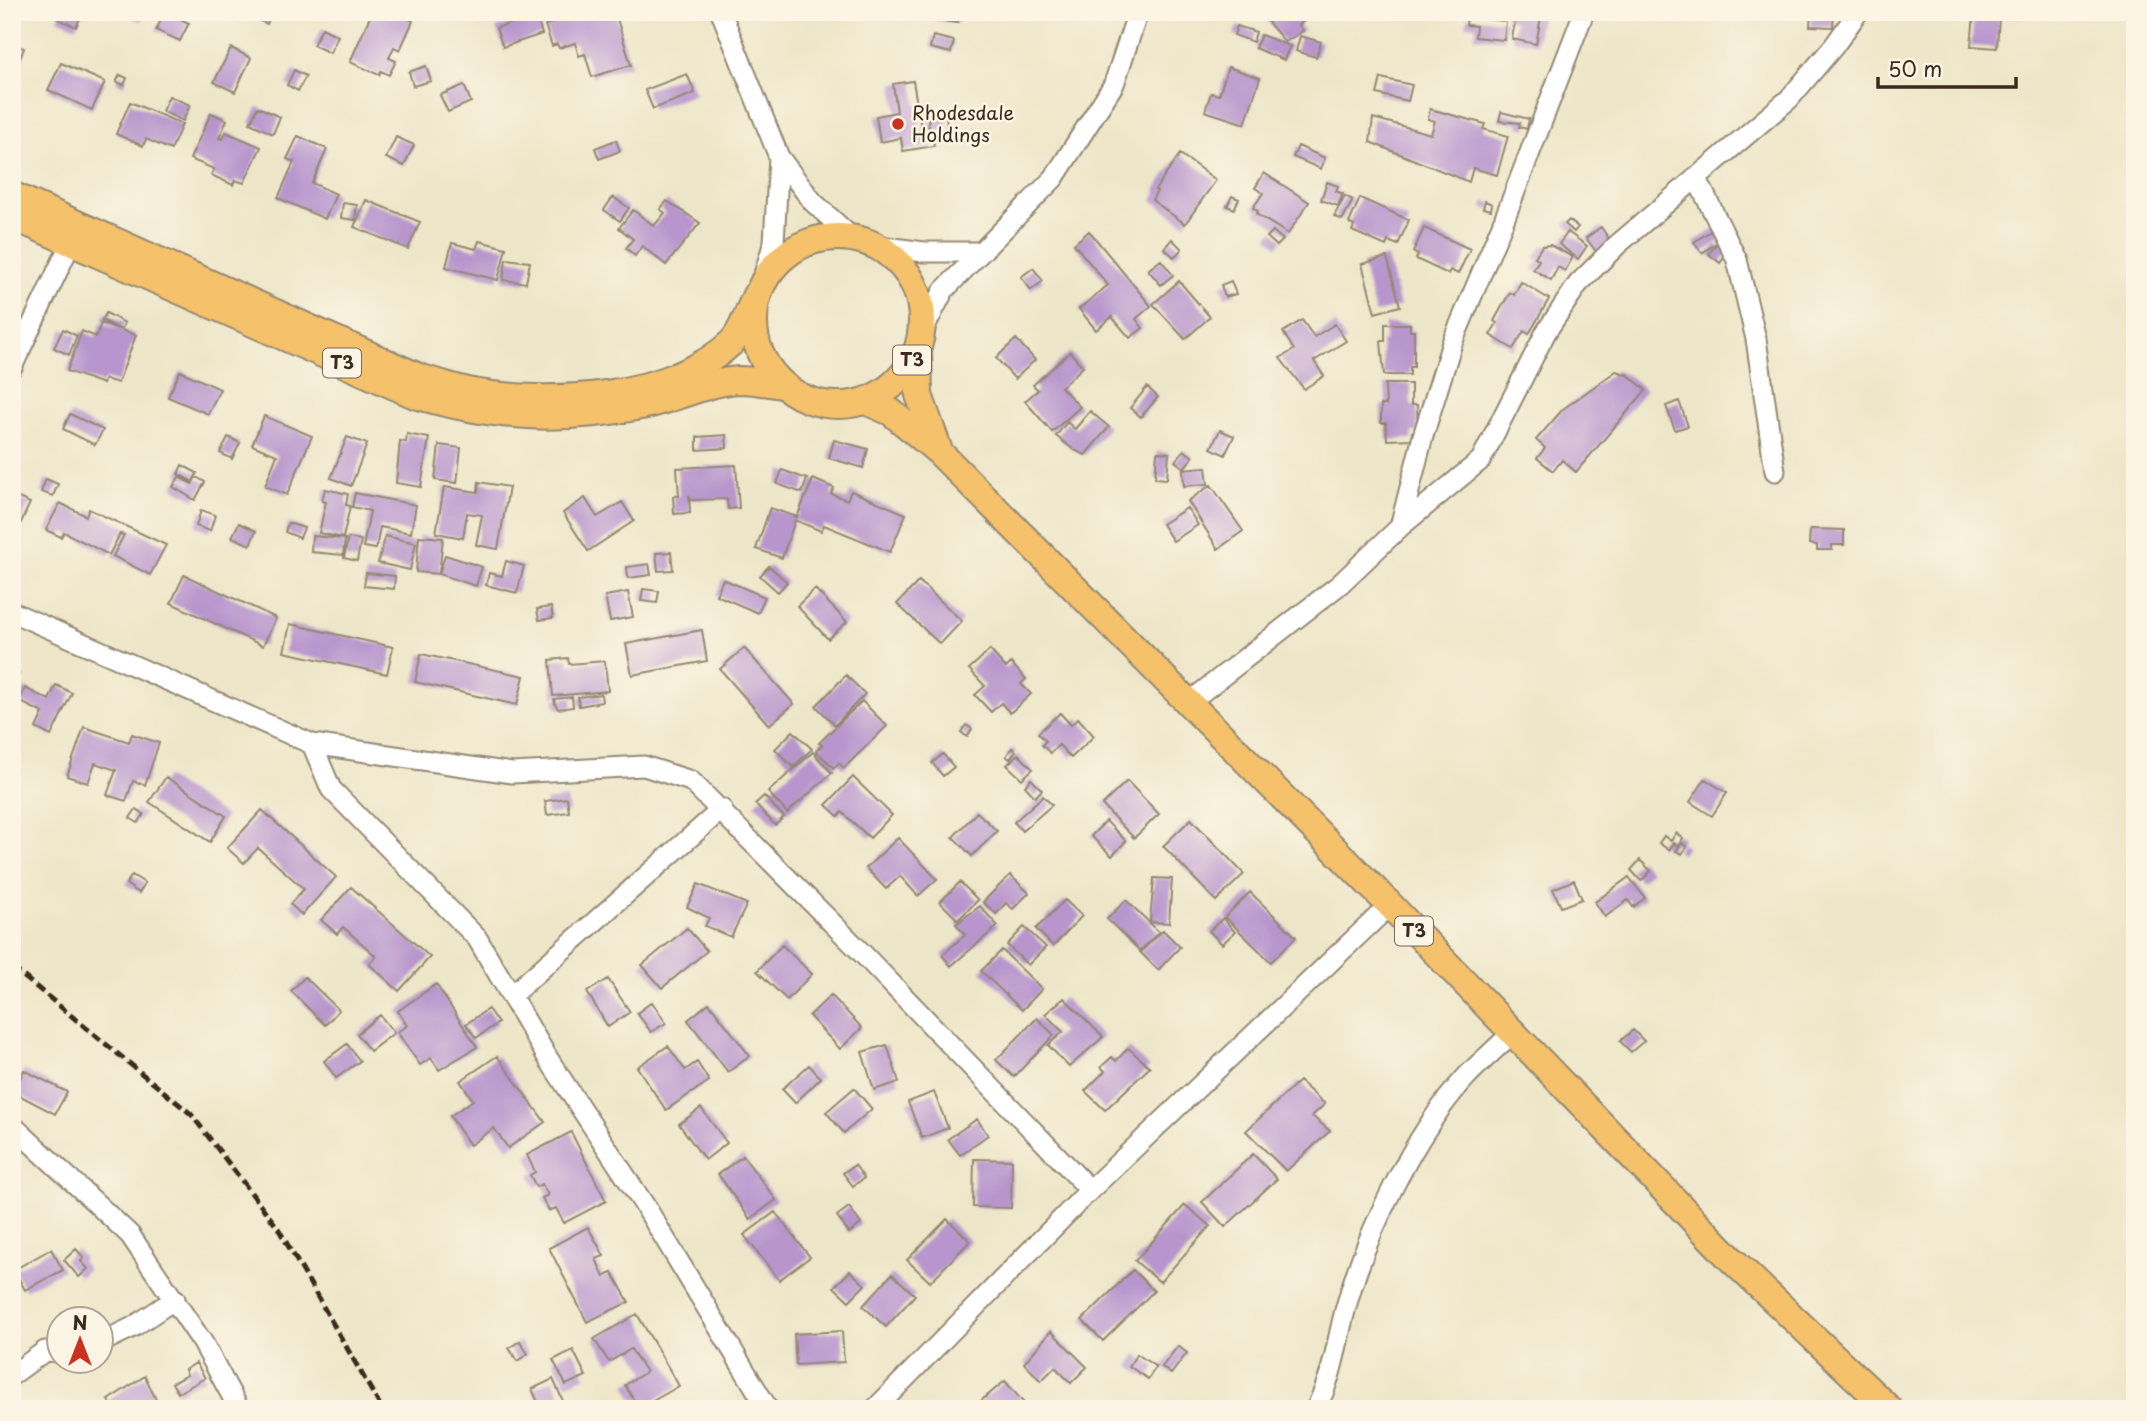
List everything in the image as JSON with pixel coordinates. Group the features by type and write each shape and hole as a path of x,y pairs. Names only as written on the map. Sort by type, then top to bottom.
{"highway":[{"name":"T3","path":"12,195 75,234 415,395 468,411 522,417 598,413 644,406 739,380 782,385"},
{"name":"T3","path":"12,216 75,234 421,378 471,392 522,398 597,394 640,387 685,374 733,341 759,288 778,260 799,245 824,237 851,237 879,246 899,262 914,282 922,306 919,395 940,453"},
{"name":"T3","path":"759,288 752,319 756,344 765,366 782,385 801,397 822,404 844,405 866,401 888,389 906,372 920,341"},
{"name":"T3","path":"866,401 891,412 940,453 1390,905 1731,1259 1889,1409"}],"street":[{"path":"721,12 779,157 813,202 851,237"},
{"path":"920,341 944,290 1054,178 1114,84 1138,12"},
{"path":"1400,527 1423,436 1452,343 1504,220 1584,12"},
{"path":"1188,703 1339,585 1400,527 1481,460 1500,428 1546,332 1578,284 1696,177 1789,99 1834,46 1858,12"},
{"path":"759,288 774,242 779,157"},
{"path":"1696,177 1737,260 1756,340 1775,471"},
{"path":"12,368 75,234"},
{"path":"879,246 924,252 981,252"},
{"path":"12,612 312,744 512,773 644,766 691,781 722,809 1090,1190"},
{"path":"312,744 331,789 477,938 513,994 549,1059 647,1209 768,1409"},
{"path":"513,994 722,809"},
{"path":"875,1409 1090,1190 1390,905"},
{"path":"1316,1409 1330,1378 1345,1308 1363,1257 1404,1166 1464,1078 1512,1033"},
{"path":"12,1125 130,1235 203,1343 239,1409"},
{"path":"116,1335 174,1299"},
{"path":"12,1375 46,1351"}],"building":[{"path":"61,12 83,12 76,27 58,19"},
{"path":"121,12 144,12 140,21"},
{"path":"165,12 189,23 180,41 156,30"},
{"path":"240,12 272,12 267,24"},
{"path":"372,12 412,12 409,19 413,21 400,50 394,47 389,58 396,61 389,75 381,71 379,75 350,62"},
{"path":"584,12 615,12 631,65 592,77 585,54 579,56 575,43 559,48 557,44 552,46 545,25"},
{"path":"929,12 959,12 958,23 928,19"},
{"path":"1276,12 1314,12 1299,25 1303,31 1285,42 1266,20"},
{"path":"1507,12 1542,12 1536,44 1512,39 1515,21 1505,19"},
{"path":"1811,12 1834,12 1833,27 1810,26"},
{"path":"2003,12 2027,12 2027,17 2003,17"},
{"path":"1974,14 1999,17 1997,48 1971,46"},
{"path":"536,15 542,34 503,47 496,28"},
{"path":"1467,17 1506,21 1504,40 1475,37 1476,26 1466,25"},
{"path":"1237,26 1256,32 1253,42 1234,35"},
{"path":"322,28 338,36 330,53 313,45"},
{"path":"1261,35 1290,46 1284,60 1255,48"},
{"path":"933,36 954,41 951,53 930,48"},
{"path":"1300,36 1321,42 1316,57 1296,51"},
{"path":"12,44 24,48 13,78 12,78"},
{"path":"231,48 251,58 235,92 214,82"},
{"path":"61,63 105,82 92,110 48,90"},
{"path":"426,66 431,81 413,86 409,72"},
{"path":"1228,67 1260,78 1245,124 1205,111 1211,93 1219,95"},
{"path":"294,70 306,76 298,91 287,85"},
{"path":"687,74 695,93 653,109 645,90"},
{"path":"120,75 127,78 124,85 116,82"},
{"path":"1381,78 1412,85 1408,101 1377,94"},
{"name":"Rhodesdale Holdings","path":"913,81 922,133 929,132 928,111 946,110 947,130 932,131 934,146 903,151 901,138 880,142 876,116 897,112 893,84"},
{"path":"464,85 471,102 448,112 440,95"},
{"path":"169,96 190,105 183,121 162,111"},
{"path":"130,102 182,124 171,150 146,139 143,146 116,134"},
{"path":"258,107 280,117 273,134 250,123"},
{"path":"1430,109 1485,124 1483,129 1508,136 1497,175 1473,168 1469,182 1370,142 1373,118 1431,134 1435,121 1428,119"},
{"path":"1501,112 1529,119 1527,129 1519,127 1520,123 1499,121"},
{"path":"211,113 227,120 219,138 223,139 226,132 261,147 244,183 235,180 233,185 211,175 214,169 190,159"},
{"path":"298,136 327,149 312,183 336,194 325,219 278,198 294,162 287,159"},
{"path":"396,137 414,145 404,166 386,158"},
{"path":"616,140 620,151 599,159 595,148"},
{"path":"1298,146 1325,158 1321,169 1293,157"},
{"path":"1180,154 1216,180 1185,224 1152,200 1157,191 1155,190"},
{"path":"1264,173 1309,202 1288,234 1256,214 1258,211 1253,208 1263,193 1255,188"},
{"path":"1327,182 1338,186 1336,191 1343,194 1338,206 1321,200"},
{"path":"1232,196 1239,199 1234,209 1227,206"},
{"path":"1345,196 1353,200 1342,220 1334,216"},
{"path":"613,197 629,208 620,221 604,210"},
{"path":"1360,198 1409,220 1398,245 1388,241 1386,246 1352,231 1354,226 1349,223"},
{"path":"366,200 420,222 408,249 354,227"},
{"path":"667,201 700,223 666,265 642,246 635,256 626,248 633,239 619,228 633,210 654,226 665,213 660,209"},
{"path":"1485,201 1492,204 1491,210 1483,208"},
{"path":"343,203 357,205 355,220 341,218"},
{"path":"1569,220 1578,227 1574,232 1565,224"},
{"path":"1601,227 1612,243 1597,253 1586,238"},
{"path":"1717,227 1724,238 1702,253 1694,242"},
{"path":"1424,228 1470,249 1458,274 1450,270 1448,274 1416,259 1418,255 1413,252"},
{"path":"1089,231 1151,306 1136,319 1143,328 1130,338 1112,317 1096,330 1079,309 1108,285 1074,244"},
{"path":"1273,231 1283,240 1277,246 1267,237"},
{"path":"1568,232 1587,246 1578,259 1559,244"},
{"path":"1172,239 1182,249 1174,257 1164,248"},
{"path":"479,241 506,248 498,280 446,267 452,243 476,249"},
{"path":"1716,244 1728,252 1720,263 1709,254"},
{"path":"1550,245 1573,257 1565,271 1558,267 1551,280 1533,269 1539,260 1535,257 1542,246"},
{"path":"1387,257 1400,306 1375,313 1362,264"},
{"path":"506,259 530,262 526,283 503,280"},
{"path":"1161,260 1173,275 1161,285 1148,270"},
{"path":"1033,268 1043,281 1031,290 1021,277"},
{"path":"1179,281 1210,317 1185,339 1153,304"},
{"path":"1231,281 1236,294 1225,297 1221,285"},
{"path":"1521,282 1549,299 1529,334 1524,331 1513,349 1490,335 1497,323 1494,321 1510,292 1514,295"},
{"path":"106,313 125,323 121,330 102,320"},
{"path":"1302,320 1314,337 1335,324 1346,341 1314,361 1324,376 1304,389 1280,358 1294,350 1283,332"},
{"path":"101,323 136,335 118,383 105,379 103,384 67,371 82,331 96,337"},
{"path":"1385,324 1410,324 1410,331 1414,331 1414,367 1410,367 1410,375 1384,375 1381,341 1385,341"},
{"path":"63,329 77,336 69,355 54,348"},
{"path":"1016,339 1035,360 1015,379 996,358"},
{"path":"1070,352 1083,367 1061,387 1080,407 1052,432 1025,401 1038,390 1033,385"},
{"path":"180,371 220,389 208,414 168,397"},
{"path":"1616,371 1628,375 1646,390 1576,472 1562,460 1553,471 1537,458 1545,448 1536,440 1563,409"},
{"path":"1385,384 1411,384 1411,405 1417,405 1418,432 1412,432 1412,439 1387,440 1386,423 1381,423 1381,405 1386,405"},
{"path":"1147,387 1158,397 1141,417 1130,408"},
{"path":"1679,401 1688,426 1675,430 1666,406"},
{"path":"1090,411 1109,427 1085,455 1056,436 1067,422 1075,429"},
{"path":"70,414 103,430 95,445 63,429"},
{"path":"264,416 312,436 287,495 265,486 277,455 252,445"},
{"path":"1220,430 1234,436 1225,455 1211,448"},
{"path":"407,434 429,438 421,487 396,483 400,441 406,442"},
{"path":"726,435 727,448 697,450 697,437"},
{"path":"228,437 240,443 232,459 220,453"},
{"path":"347,437 367,444 351,486 331,478"},
{"path":"834,440 868,449 863,468 829,458"},
{"path":"439,445 461,448 457,483 435,480"},
{"path":"1184,450 1193,457 1184,468 1175,461"},
{"path":"1157,452 1169,453 1167,479 1155,478"},
{"path":"182,465 197,473 193,482 178,474"},
{"path":"736,465 739,508 728,509 727,499 691,500 689,495 690,513 674,514 673,496 679,496 677,468"},
{"path":"1206,467 1208,484 1184,486 1183,469"},
{"path":"782,470 807,479 802,493 777,484"},
{"path":"179,477 192,484 196,477 205,482 195,500 173,487"},
{"path":"46,479 58,484 53,496 41,492"},
{"path":"813,479 834,488 831,494 847,500 851,491 906,514 890,552 824,525 821,531 795,520 782,558 756,549 770,508 797,517"},
{"path":"479,482 509,487 498,549 476,545 482,515 467,513 463,538 436,533 444,487 478,492"},
{"path":"1211,485 1243,531 1218,549 1188,501"},
{"path":"325,489 348,494 346,505 350,506 343,538 319,533 326,502 322,501"},
{"path":"355,493 416,505 411,533 380,527 376,549 363,547 370,511 352,507"},
{"path":"12,495 30,503 12,542"},
{"path":"585,498 597,517 622,502 634,521 588,551 563,513"},
{"path":"60,503 86,516 89,509 166,545 150,575 113,556 124,535 120,534 109,555 64,532 61,537 46,530"},
{"path":"1187,508 1198,525 1173,541 1162,524"},
{"path":"201,510 215,515 210,531 196,526"},
{"path":"239,523 256,531 250,545 232,537"},
{"path":"288,523 304,528 300,538 285,532"},
{"path":"1810,529 1844,530 1844,545 1832,545 1832,550 1817,550 1817,545 1809,544"},
{"path":"312,536 345,539 343,555 311,552"},
{"path":"385,536 416,543 410,570 378,563"},
{"path":"419,536 443,538 439,574 416,572"},
{"path":"348,538 361,540 357,561 344,558"},
{"path":"671,552 673,570 658,571 656,553"},
{"path":"445,555 482,567 476,586 439,574"},
{"path":"506,561 524,566 517,593 486,585 489,573 502,576"},
{"path":"649,564 651,575 628,578 627,567"},
{"path":"769,566 787,582 778,592 760,576"},
{"path":"366,573 395,576 394,589 364,586"},
{"path":"184,575 276,618 263,646 171,603"},
{"path":"723,579 765,597 758,613 716,595"},
{"path":"919,581 962,621 940,644 897,604"},
{"path":"643,589 659,591 657,603 641,601"},
{"path":"815,589 847,622 828,639 797,606"},
{"path":"628,592 633,617 610,621 605,596"},
{"path":"551,607 553,618 539,620 537,609"},
{"path":"290,624 393,647 387,674 284,652"},
{"path":"702,630 707,661 632,675 626,644"},
{"path":"744,648 794,704 769,725 720,669"},
{"path":"990,650 1006,668 1011,663 1026,679 1021,684 1031,694 1010,713 1001,703 991,712 975,695 985,686 969,669"},
{"path":"421,654 524,676 517,705 415,682"},
{"path":"568,658 569,664 605,661 608,691 553,696 550,660"},
{"path":"12,671 19,674 12,688"},
{"path":"846,675 865,694 835,725 816,706"},
{"path":"56,685 72,693 51,736 36,728 43,713 19,701 25,688 49,700"},
{"path":"601,694 602,702 579,706 578,697"},
{"path":"572,697 573,707 558,709 554,699"},
{"path":"862,701 887,726 844,768 839,763 834,768 816,751 822,745 819,743"},
{"path":"1060,713 1071,725 1078,718 1094,736 1071,758 1059,745 1050,753 1042,745 1046,741 1038,733"},
{"path":"966,725 972,729 967,737 961,732"},
{"path":"84,727 129,742 132,734 159,743 145,785 133,781 126,801 107,795 116,770 95,763 88,783 67,776"},
{"path":"793,731 812,749 793,767 775,749"},
{"path":"1012,748 1016,751 1010,759 1006,756"},
{"path":"813,752 832,773 787,813 768,792"},
{"path":"943,754 954,767 943,776 932,763"},
{"path":"1018,754 1033,769 1022,779 1007,765"},
{"path":"166,777 226,816 210,842 149,802"},
{"path":"853,777 892,815 870,838 842,812 838,816 826,805"},
{"path":"1031,779 1042,790 1035,797 1025,786"},
{"path":"1705,779 1727,793 1712,816 1690,802"},
{"path":"1127,781 1159,814 1134,838 1102,805"},
{"path":"764,796 784,817 775,825 755,804"},
{"path":"1043,796 1052,805 1022,831 1014,822"},
{"path":"567,798 569,812 547,815 545,801"},
{"path":"136,809 144,814 138,823 130,818"},
{"path":"262,810 336,877 302,915 290,904 304,889 258,848 244,863 227,848"},
{"path":"977,812 997,831 972,856 953,837"},
{"path":"1191,819 1244,874 1216,901 1163,846"},
{"path":"1106,821 1126,841 1112,856 1091,836"},
{"path":"1676,833 1683,838 1678,846 1674,843 1669,850 1659,843 1664,836 1671,841"},
{"path":"898,838 937,879 918,896 900,876 886,889 866,868"},
{"path":"1682,843 1687,847 1682,854 1676,851"},
{"path":"1640,860 1651,871 1641,881 1631,870"},
{"path":"132,875 145,883 139,893 126,884"},
{"path":"1010,875 1029,893 1013,909 1006,903 996,914 983,902"},
{"path":"1629,877 1645,898 1633,907 1628,900 1605,917 1595,902"},
{"path":"1154,878 1172,879 1169,923 1150,922"},
{"path":"1574,880 1582,899 1561,907 1553,889"},
{"path":"960,882 978,900 958,920 940,902"},
{"path":"698,884 747,904 731,937 705,926 709,918 687,907"},
{"path":"351,887 430,957 399,991 369,964 376,956 343,927 337,934 321,920"},
{"path":"1250,892 1296,937 1271,962 1225,917"},
{"path":"1065,900 1082,916 1053,946 1036,929"},
{"path":"1126,900 1159,932 1140,951 1107,919"},
{"path":"980,906 998,926 951,966 942,955 965,935 956,924"},
{"path":"1223,918 1235,932 1222,944 1209,931"},
{"path":"1024,927 1046,947 1028,965 1007,945"},
{"path":"687,928 707,951 662,988 642,965"},
{"path":"1163,930 1180,947 1158,970 1140,952"},
{"path":"782,945 812,974 787,1000 757,971"},
{"path":"1002,950 1042,989 1022,1010 981,971"},
{"path":"305,977 339,1010 325,1025 291,991"},
{"path":"608,979 630,1012 608,1027 587,992"},
{"path":"436,984 477,1047 439,1070 431,1058 420,1065 397,1032 407,1026 398,1011"},
{"path":"831,995 862,1028 840,1049 809,1016"},
{"path":"1064,998 1103,1037 1069,1067 1048,1045 1063,1032 1045,1014"},
{"path":"652,1002 666,1023 651,1032 637,1013"},
{"path":"709,1003 750,1056 728,1072 688,1020"},
{"path":"488,1009 498,1023 476,1038 466,1024"},
{"path":"380,1015 394,1033 370,1051 357,1034"},
{"path":"1037,1018 1054,1035 1014,1077 996,1060"},
{"path":"1633,1030 1644,1041 1631,1052 1620,1041"},
{"path":"347,1044 360,1061 336,1078 324,1061"},
{"path":"887,1045 899,1082 874,1090 862,1052"},
{"path":"668,1046 685,1070 697,1062 709,1081 666,1110 637,1067"},
{"path":"1128,1048 1150,1067 1105,1110 1085,1091 1105,1071 1101,1067 1112,1057 1116,1061"},
{"path":"497,1056 545,1122 508,1148 494,1128 470,1145 450,1116 473,1100 460,1081"},
{"path":"809,1065 821,1078 795,1103 782,1089"},
{"path":"24,1070 67,1092 55,1114 13,1092"},
{"path":"1299,1081 1325,1104 1312,1116 1330,1131 1286,1171 1246,1131"},
{"path":"854,1088 872,1109 844,1133 826,1112"},
{"path":"934,1092 948,1128 922,1138 908,1102"},
{"path":"701,1108 727,1143 705,1160 679,1124"},
{"path":"977,1119 988,1135 960,1155 948,1139"},
{"path":"571,1132 606,1201 564,1223 556,1208 549,1211 542,1198 548,1195 542,1184 536,1187 530,1175 535,1172 527,1155"},
{"path":"1253,1154 1277,1179 1225,1227 1202,1202"},
{"path":"743,1156 776,1200 750,1219 718,1174"},
{"path":"974,1159 1012,1160 1011,1208 973,1207"},
{"path":"855,1165 864,1178 853,1186 843,1173"},
{"path":"1185,1205 1210,1226 1160,1282 1135,1261"},
{"path":"849,1207 861,1224 849,1233 837,1216"},
{"path":"775,1212 810,1257 779,1280 744,1235"},
{"path":"947,1219 970,1241 930,1282 907,1260"},
{"path":"588,1227 604,1256 596,1259 604,1277 612,1272 629,1302 587,1322 549,1248"},
{"path":"51,1249 63,1270 25,1290 14,1270"},
{"path":"76,1249 84,1258 81,1261 88,1269 79,1277 64,1260"},
{"path":"1133,1270 1154,1291 1103,1341 1082,1320"},
{"path":"850,1271 865,1285 849,1301 834,1287"},
{"path":"892,1274 915,1295 886,1327 863,1306"},
{"path":"637,1314 679,1386 639,1409 625,1385 646,1372 631,1349 609,1362 594,1339"},
{"path":"842,1331 844,1362 796,1365 794,1334"},
{"path":"1051,1331 1087,1367 1071,1383 1055,1367 1041,1381 1024,1363"},
{"path":"520,1341 528,1354 517,1361 509,1348"},
{"path":"1178,1346 1187,1353 1171,1374 1162,1367"},
{"path":"573,1350 586,1376 566,1385 553,1360"},
{"path":"1137,1354 1156,1367 1148,1379 1129,1366"},
{"path":"196,1363 205,1378 178,1393 172,1383 187,1375 185,1370"},
{"path":"145,1376 157,1402 146,1409 114,1409 108,1400"},
{"path":"553,1379 564,1403 553,1409 541,1409 532,1389"},
{"path":"1005,1381 1029,1409 971,1409"}],"railway":[{"path":"12,967 191,1114 278,1228 382,1409"}],"place":[{"name":"Rhodesdale Holdings","path":"898,124"}]}
